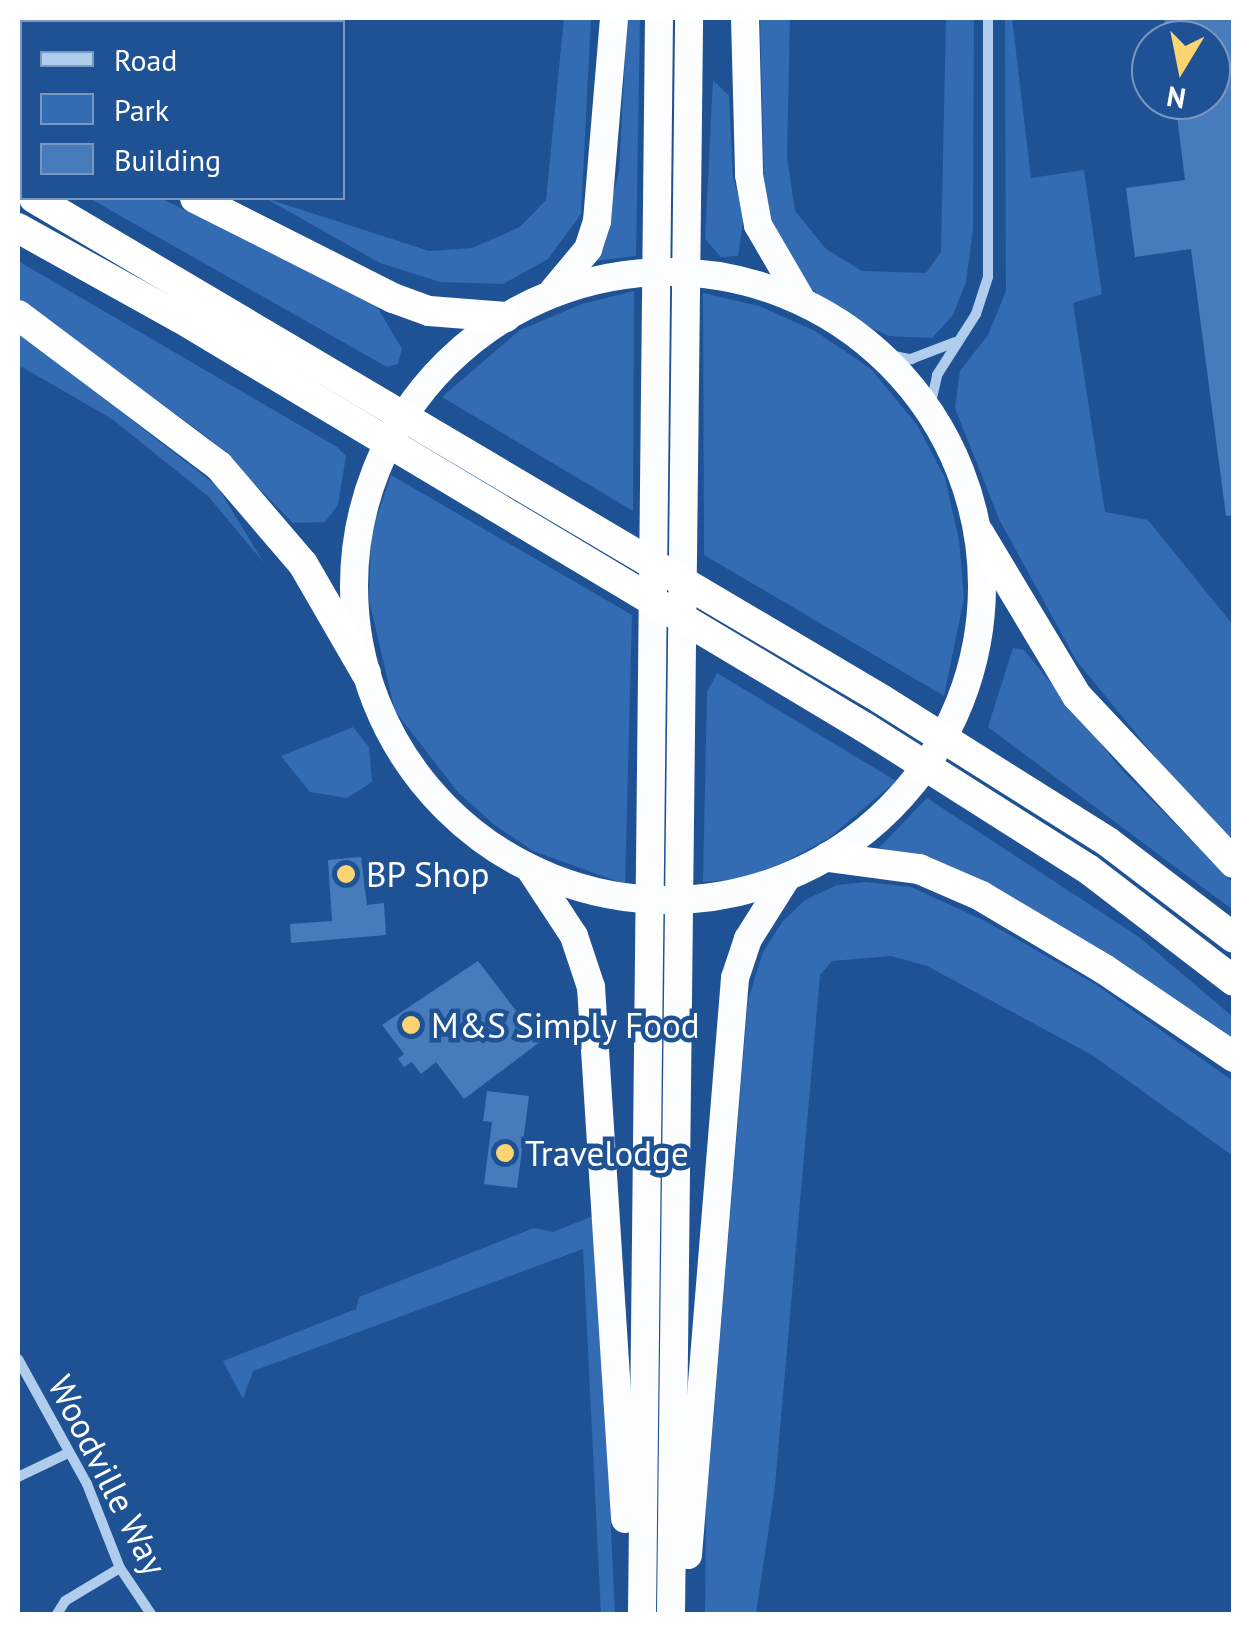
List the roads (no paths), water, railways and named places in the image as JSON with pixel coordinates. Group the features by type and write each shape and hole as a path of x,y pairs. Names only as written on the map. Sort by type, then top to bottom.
{"highway":[{"path":"548,296 588,249 597,221 614,18"},
{"path":"639,1614 660,18"},
{"path":"675,1614 678,884 689,18"},
{"path":"745,18 748,175 758,225 802,301"},
{"path":"37,200 470,451 881,699 1108,842 1234,938"},
{"path":"200,200 393,298 429,311 506,316"},
{"path":"18,228 453,480 864,727 1114,888 1234,981"},
{"path":"18,314 219,466 303,564 366,673 397,744 432,793 481,838 528,867 600,892 676,900 787,877 828,857 897,802 957,712 982,613 978,533 956,458 929,411 879,353 802,301 727,277 667,272 606,278 548,296 506,316 442,367 381,458 354,564 366,673"},
{"path":"978,533 1076,696 1234,863"},
{"path":"828,857 919,869 981,896 1234,1057"},
{"path":"528,867 574,936 592,987 639,1614"},
{"path":"675,1614 735,978 748,939 787,877"}],"street":[{"path":"929,411 937,375 960,339 988,277 988,18"},
{"path":"879,353 928,356 960,339"},
{"name":"Woodville Way","path":"18,1359 68,1452 120,1568 152,1614"},
{"path":"18,1478 68,1452"},
{"path":"57,1614 64,1601 120,1568"}],"place":[{"name":"BP Shop","path":"346,874"},
{"name":"M&S Simply Food","path":"411,1025"},
{"name":"Travelodge","path":"505,1153"}]}
